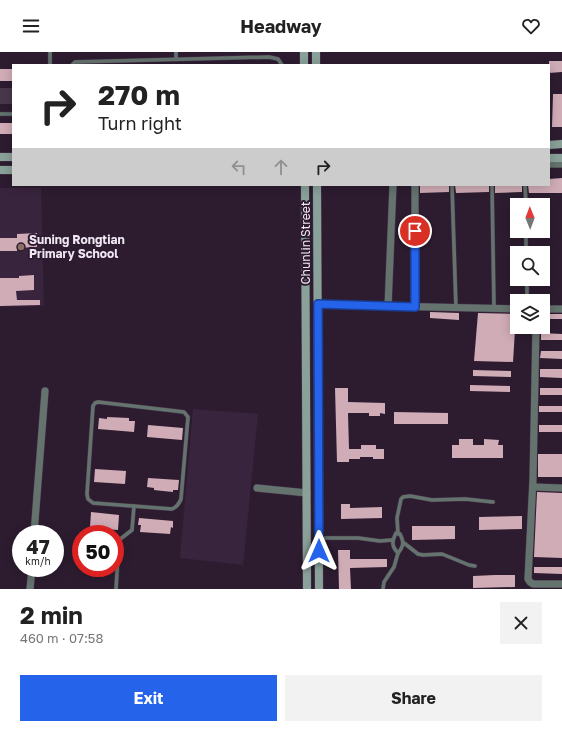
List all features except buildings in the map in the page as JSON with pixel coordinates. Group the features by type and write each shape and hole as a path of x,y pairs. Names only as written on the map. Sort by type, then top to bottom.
{"main road":[{"path":"304,52 304,64"},
{"path":"316,52 316,64"},
{"path":"550,145 562,144"},
{"path":"0,157 12,157"},
{"path":"550,158 562,158"},
{"path":"0,170 12,170"},
{"name":"Chunlin Street","path":"305,186 307,589"},
{"name":"Chunlin Street","path":"317,186 319,589"}],"street":[{"path":"550,164 562,164"},
{"path":"388,306 392,186"},
{"path":"415,186 415,307"},
{"path":"318,304 510,309"},
{"path":"550,309 562,309"},
{"path":"536,334 533,487 528,581 533,584 562,584"},
{"path":"35,525 45,391"},
{"path":"533,487 562,488"},
{"path":"257,488 307,493"},
{"path":"30,589 31,577"}],"lane":[{"path":"50,52 50,64"},
{"path":"176,52 176,59"},
{"path":"73,64 75,62 269,57 278,59 281,64"},
{"path":"0,114 12,114"},
{"path":"452,186 456,308"},
{"path":"492,186 494,308"},
{"path":"525,186 526,198"},
{"path":"98,402 184,412 188,417 181,499 179,504 172,509 134,506 93,503 88,499 87,494 92,413 95,403 98,402"},
{"path":"475,566 442,554 418,554 404,543 400,534 398,534 397,518 401,499 403,497 410,496 432,500 465,499 493,502"},
{"path":"116,589 120,540 132,530 134,506"},
{"path":"398,534 396,533 392,540 394,549 398,553"},
{"path":"319,538 392,540"},
{"path":"383,589 384,582 394,567 398,553 404,543"}],"shaded area":[{"path":"0,88 12,88 12,104 0,104"},
{"name":"Suning Rongtian Primary School","path":"0,188 41,188 44,306 0,307"},
{"path":"193,409 258,414 243,565 180,558"}],"place":[{"name":"Suning Rongtian Primary School","path":"21,247"}],"route":[{"path":"319,551 318,304 415,307 415,231"}]}
